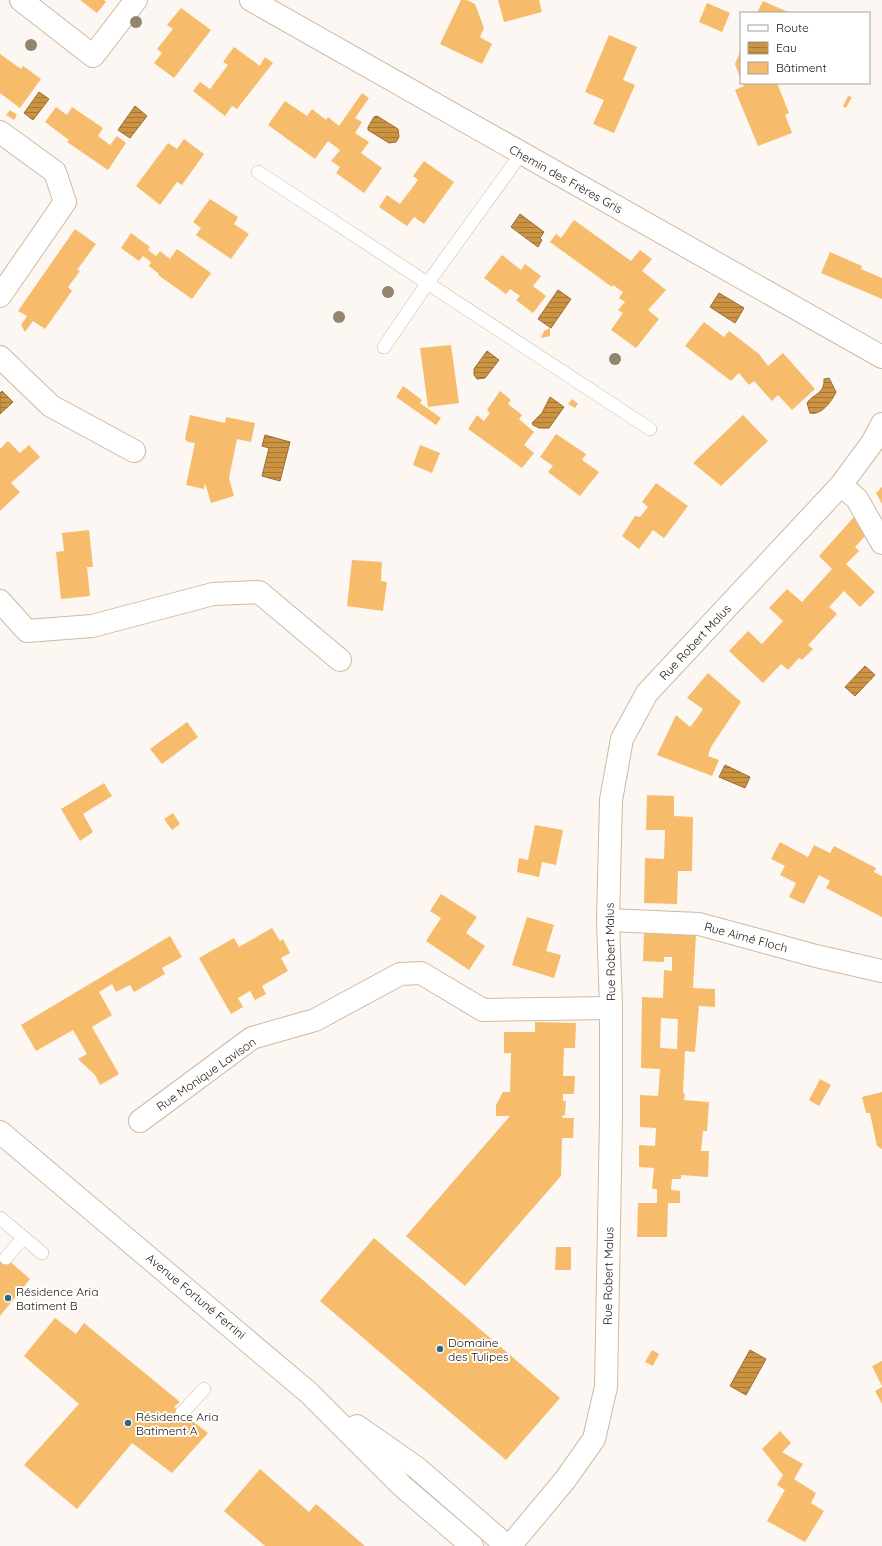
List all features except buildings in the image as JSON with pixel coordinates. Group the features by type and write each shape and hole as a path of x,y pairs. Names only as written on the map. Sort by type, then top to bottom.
{"street":[{"path":"21,0 93,56 136,0"},
{"name":"Chemin des Frères Gris","path":"251,0 882,357"},
{"path":"0,132 55,172 66,202 0,296"},
{"path":"0,357 51,406 134,451"},
{"name":"Rue Robert Malus","path":"509,1546 565,1480 594,1439 606,1387 611,1008 608,920 611,800 622,739 647,693 841,485 872,443 882,424"},
{"path":"841,485 857,500 882,543"},
{"path":"0,601 27,631 92,626 213,594 259,592 340,660"},
{"name":"Rue Aimé Floch","path":"608,920 699,924 816,956 882,971"},
{"name":"Rue Monique Lavison","path":"140,1121 252,1038 315,1020 400,974 421,973 483,1010 611,1008"},
{"name":"Avenue Fortuné Ferrini","path":"0,1126 82,1200"},
{"name":"Avenue Fortuné Ferrini","path":"0,1132 309,1393 402,1486 472,1546"},
{"name":"Avenue Fortuné Ferrini","path":"309,1393 417,1468 509,1546"}],"lane":[{"path":"384,347 427,284 521,154"},
{"path":"258,172 650,430"},
{"path":"0,1218 42,1253"},
{"path":"6,1258 23,1238"},
{"path":"182,1413 204,1389"}],"water":[{"path":"39,92 49,99 33,120 24,113"},
{"path":"135,106 147,116 130,138 118,130"},
{"path":"377,116 398,129 399,137 396,142 389,143 368,130 368,127 374,117"},
{"path":"520,214 544,232 540,238 542,240 538,247 511,227"},
{"path":"558,290 571,299 551,328 538,319"},
{"path":"719,293 744,308 735,323 710,307"},
{"path":"487,351 499,360 485,378 477,379 474,375 474,369"},
{"path":"829,378 836,392 834,396 822,410 810,413 807,403 821,391 824,384 824,379"},
{"path":"2,391 13,402 0,414 0,393"},
{"path":"550,397 564,407 549,428 539,428 532,423 542,413"},
{"path":"265,435 290,442 280,481 262,476 269,448 262,446"},
{"path":"865,666 875,675 855,696 845,687"},
{"path":"725,765 750,777 745,788 719,777"},
{"path":"750,1350 766,1359 746,1395 730,1386"}],"place":[{"name":"Résidence Aria Batiment B","path":"8,1298"},
{"name":"Domaine des Tulipes","path":"440,1349"},
{"name":"Résidence Aria Batiment A","path":"128,1423"}]}
